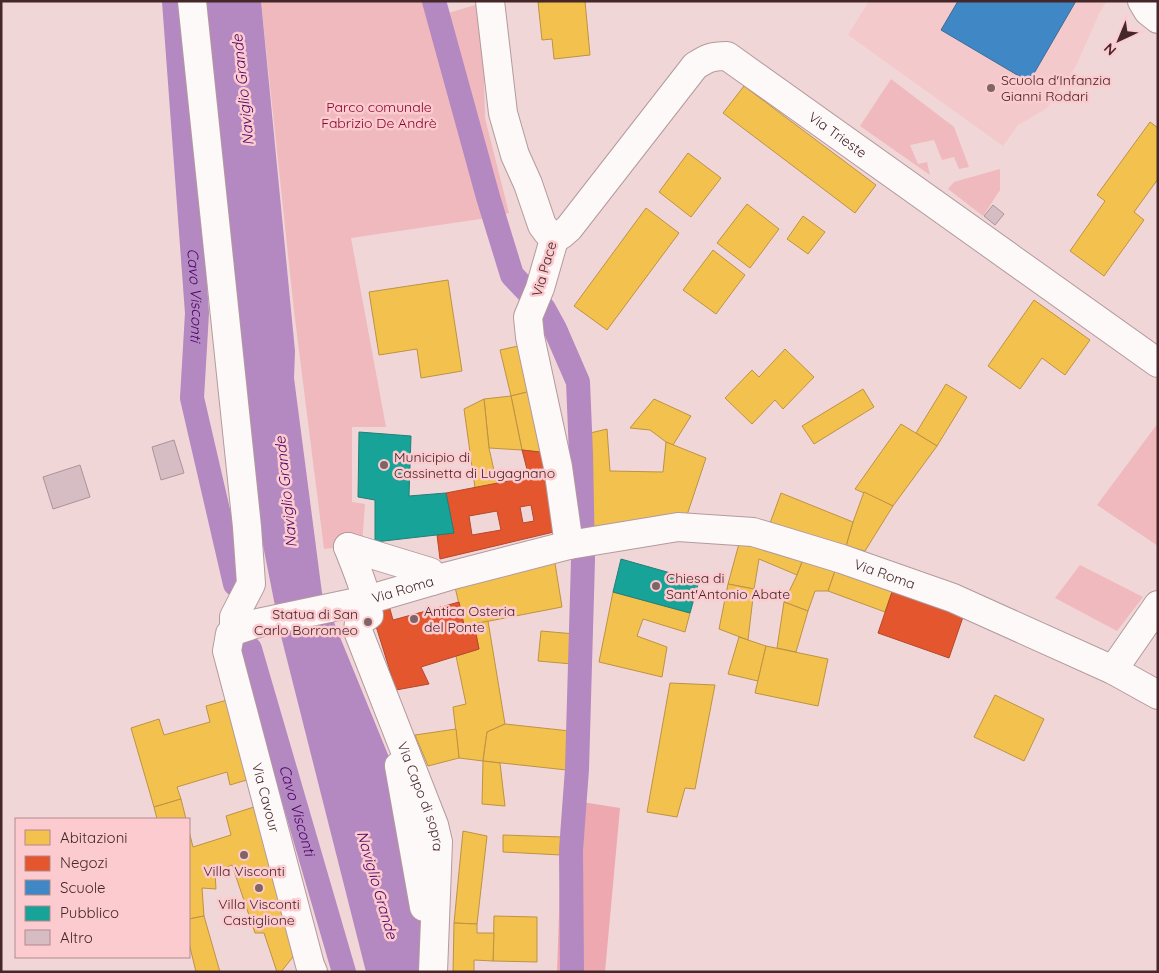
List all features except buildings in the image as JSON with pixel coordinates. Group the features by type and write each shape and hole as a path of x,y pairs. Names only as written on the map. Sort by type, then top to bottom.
{"street":[{"name":"Via Cavour","path":"192,1 247,527 251,584 234,617 246,627 230,634 227,651 310,970"},
{"name":"Via Pace","path":"490,1 503,113 516,155 542,225 548,233 554,236 540,288 528,318 530,337 558,467 588,543"},
{"path":"1142,1 1148,11 1158,19"},
{"name":"Via Trieste","path":"554,236 561,235 569,228 695,66 706,58 726,56 1158,363"},
{"name":"Via Roma","path":"246,627 362,601 432,581 588,543 678,527 732,535 753,532 842,559 953,598 1113,670 1158,695"},
{"path":"362,601 365,589 348,547 430,572 432,581"},
{"name":"Via Capo di sopra","path":"362,601 369,615 359,622 358,631 434,825 438,842 433,972"},
{"path":"1113,670 1158,605"}],"shaded area":[{"name":"Scuola d'Infanzia Gianni Rodari","path":"869,1 1107,1 1099,14 1076,66 1046,109 1018,125 1003,146 848,35"},
{"path":"563,799 620,808 605,972 557,972"}],"green space":[{"name":"Parco comunale Fabrizio De Andrè","path":"261,1 422,1 428,19 482,3 485,118 509,213 494,217 351,238 386,427 352,427 352,502 365,504 362,545 324,549 294,311"},
{"path":"891,79 954,127 969,167 959,169 954,157 942,160 934,140 910,145 918,164 927,162 930,175 860,126"},
{"path":"1000,169 1000,190 983,216 948,189 954,182"},
{"path":"1158,423 1158,546 1097,505"},
{"path":"1080,565 1143,597 1117,631 1055,598"}],"water":[{"name":"Naviglio Grande","path":"203,1 261,1 295,351 294,378 322,593 391,762 426,938 427,972 366,972 281,636 255,505"}],"waterway":[{"name":"Cavo Visconti","path":"174,1 197,313 192,398 235,584"},
{"path":"434,1 488,197 512,275 544,309 555,329 578,382 583,560 577,769 571,850 572,972"},
{"name":"Cavo Visconti","path":"250,649 344,972"}],"place":[{"name":"Scuola d'Infanzia Gianni Rodari","path":"991,88"},
{"name":"Municipio di Cassinetta di Lugagnano","path":"384,465"},
{"name":"Chiesa di Sant'Antonio Abate","path":"656,586"},
{"name":"Antica Osteria del Ponte","path":"414,619"},
{"name":"Statua di San Carlo Borromeo","path":"368,622"},
{"name":"Villa Visconti","path":"244,855"},
{"name":"Villa Visconti Castiglione","path":"259,888"}]}
